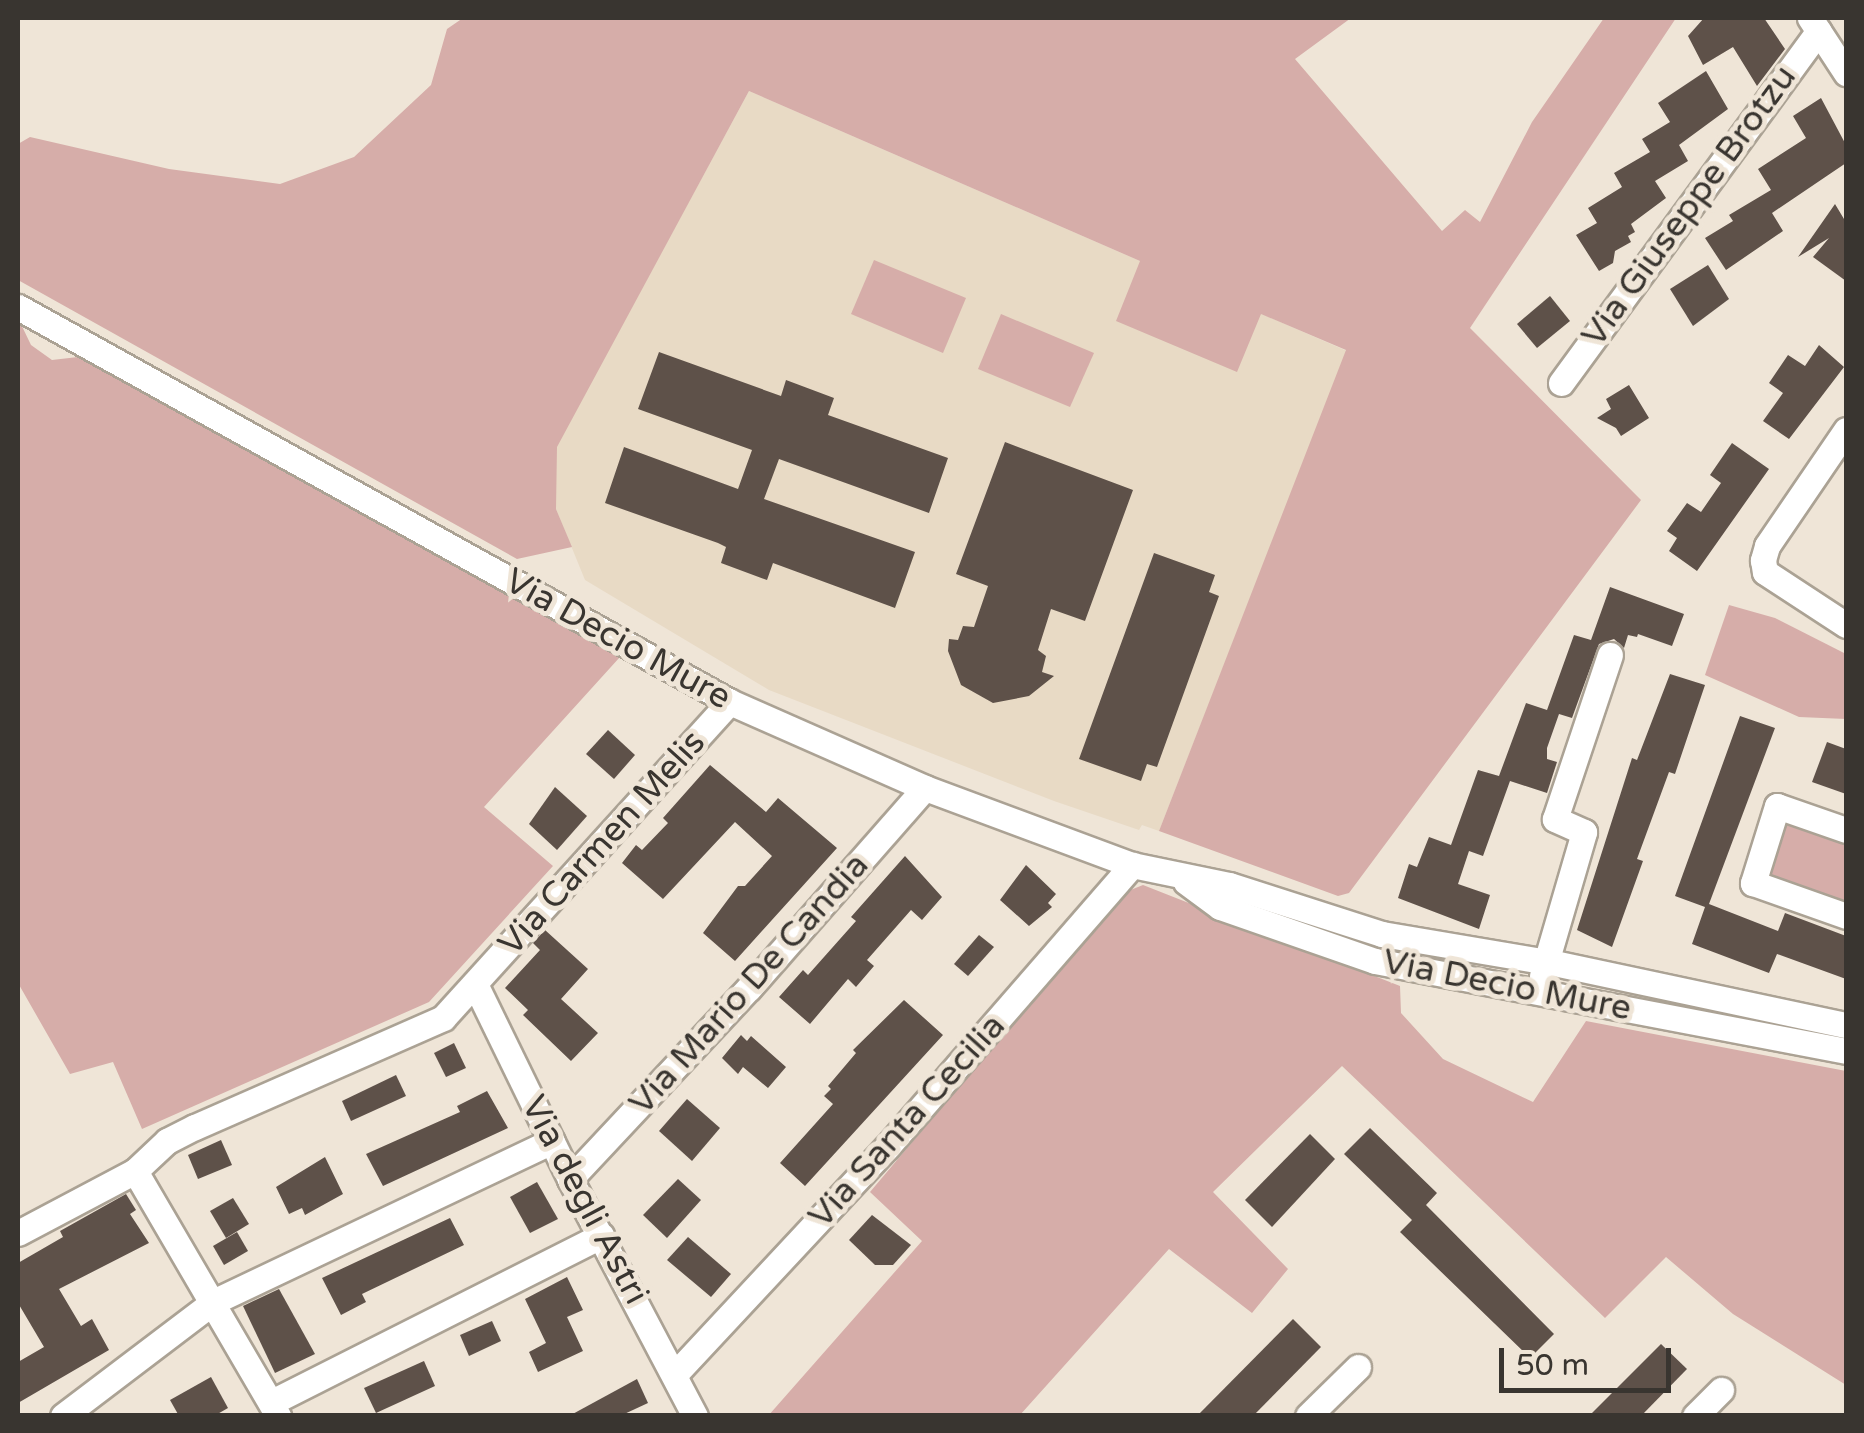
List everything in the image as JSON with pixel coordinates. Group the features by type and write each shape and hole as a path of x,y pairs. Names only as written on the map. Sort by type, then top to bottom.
{"street":[{"path":"1814,24 1846,73"},
{"name":"Via Giuseppe Brotzu","path":"1562,383 1814,24"},
{"name":"Via Decio Mure","path":"18,307 730,702 925,788 1132,865 1182,879 1228,885 1382,934 1546,962 1846,1025"},
{"path":"1846,430 1766,546 1763,560 1765,572 1846,625"},
{"path":"1536,991 1584,832 1556,820 1610,654"},
{"name":"Via Carmen Melis","path":"18,1233 136,1171 167,1141 443,1018 730,702"},
{"name":"Via Mario De Candia","path":"570,1179 749,988 925,788"},
{"path":"1846,830 1777,806 1753,884 1846,916"},
{"name":"Via Santa Cecilia","path":"676,1373 888,1147 1132,865"},
{"name":"Via Decio Mure","path":"1182,879 1220,907 1376,961 1846,1051"},
{"name":"Via degli Astri","path":"475,984 570,1179 676,1373 695,1416"},
{"path":"64,1416 213,1302 552,1140"},
{"path":"136,1171 275,1409 602,1236"},
{"path":"1308,1416 1358,1367"},
{"path":"1696,1416 1721,1390"}],"shaded area":[{"path":"463,18 1351,18 1295,59 1442,231 1465,210 1480,222 1532,122 1604,18 1676,18 1470,328 1641,500 1349,893 1338,896 1159,831 1346,350 1261,314 1237,372 1116,321 1140,261 749,91 557,447 556,509 572,547 517,559 18,280 18,144 30,137 169,169 280,184 354,157 431,85 447,29"},
{"path":"749,91 1347,351 1159,831 1142,825 1139,830 1054,801 769,690 585,580 556,509 556,447"},
{"path":"874,260 966,298 943,353 851,314"},
{"path":"1001,314 1094,353 1070,407 978,369"},
{"path":"18,318 31,345 52,360 78,357 620,657 484,807 553,866 429,1002 142,1129 113,1062 70,1074 18,983"},
{"path":"1729,605 1775,618 1846,654 1846,719 1799,717 1705,675"},
{"path":"1786,821 1846,842 1846,905 1767,877"},
{"path":"1143,885 1400,986 1401,1013 1443,1059 1533,1102 1586,1021 1846,1071 1846,1385 1733,1314 1666,1257 1605,1318 1342,1066 1213,1192 1288,1269 1252,1313 1169,1249 1020,1415 768,1416 922,1241 870,1192 1123,893"}],"building":[{"path":"1704,18 1764,18 1785,49 1757,86 1733,47 1703,65 1688,36"},
{"path":"1706,71 1728,109 1679,145 1688,161 1655,181 1666,198 1631,224 1635,232 1628,236 1631,242 1615,251 1613,263 1599,271 1576,235 1597,223 1588,208 1622,187 1614,173 1650,152 1642,139 1670,122 1658,103"},
{"path":"1821,98 1846,145 1846,163 1772,213 1783,231 1726,270 1705,238 1733,221 1729,215 1771,190 1758,169 1806,138 1793,116"},
{"path":"1835,204 1844,219 1846,216 1846,281 1813,257 1829,238 1798,257"},
{"path":"1708,265 1729,299 1693,326 1670,289"},
{"path":"1550,296 1570,321 1537,348 1517,324"},
{"path":"1819,345 1844,367 1789,439 1763,421 1783,393 1769,383 1788,355 1805,366"},
{"path":"659,352 781,396 786,380 834,398 828,415 948,458 929,513 779,459 764,499 915,552 895,608 773,563 767,580 721,563 726,547 718,543 605,503 624,447 738,489 752,450 638,409"},
{"path":"1629,385 1649,418 1621,436 1616,428 1597,418 1611,409 1606,399"},
{"path":"1005,442 1133,490 1085,621 1051,609 1038,650 1046,656 1042,672 1054,676 1029,696 993,703 961,685 948,651 949,639 958,640 963,626 974,627 988,586 956,574"},
{"path":"1732,443 1769,469 1697,571 1669,551 1677,538 1667,531 1687,503 1701,512 1721,483 1710,475"},
{"path":"1154,553 1215,575 1209,592 1219,596 1157,767 1147,764 1141,781 1079,759"},
{"path":"1610,587 1684,614 1672,646 1638,634 1628,635 1624,648 1614,639 1599,644 1572,718 1559,714 1547,748 1547,759 1557,762 1547,793 1510,781 1483,856 1469,851 1458,884 1490,895 1479,929 1398,898 1409,864 1417,867 1429,837 1451,845 1478,770 1499,776 1526,703 1547,710 1574,635 1591,640"},
{"path":"1670,674 1705,685 1675,774 1669,772 1637,859 1643,861 1612,947 1577,930 1632,758 1637,760"},
{"path":"1740,716 1775,728 1709,904 1778,931 1785,913 1846,936 1846,979 1777,954 1769,973 1692,944 1705,907 1675,896"},
{"path":"608,730 635,755 614,779 586,754"},
{"path":"1827,742 1846,749 1846,794 1812,782"},
{"path":"710,765 766,812 778,798 837,848 735,961 703,933 738,886 745,886 772,856 735,822 663,899 622,863 636,845 642,850 668,823 663,818"},
{"path":"555,787 587,816 557,850 529,824"},
{"path":"905,856 942,897 922,920 911,910 867,960 874,966 856,987 848,979 810,1024 779,997 803,970 808,975 856,921 851,917"},
{"path":"1026,865 1056,894 1048,903 1052,907 1029,926 1000,900"},
{"path":"545,930 588,969 561,999 598,1033 571,1061 523,1015 528,1010 505,988 540,950 533,943"},
{"path":"979,935 994,947 968,976 954,964"},
{"path":"904,1000 943,1035 805,1186 780,1163 833,1104 824,1096 856,1053 853,1050"},
{"path":"741,1035 747,1041 751,1036 786,1067 768,1088 743,1067 738,1074 722,1058"},
{"path":"454,1043 466,1068 446,1077 434,1053"},
{"path":"396,1075 406,1096 351,1121 342,1101"},
{"path":"487,1091 508,1128 383,1186 366,1154 460,1112 457,1106"},
{"path":"687,1099 720,1128 692,1161 659,1131"},
{"path":"1370,1128 1437,1193 1426,1205 1554,1334 1530,1358 1400,1232 1412,1220 1344,1154"},
{"path":"1310,1134 1335,1159 1272,1227 1245,1200"},
{"path":"221,1140 232,1165 198,1179 188,1155"},
{"path":"325,1157 343,1194 305,1215 302,1208 289,1214 276,1187"},
{"path":"678,1179 701,1200 667,1238 643,1215"},
{"path":"537,1182 558,1219 530,1233 510,1197"},
{"path":"126,1194 136,1210 130,1214 149,1243 59,1289 81,1326 92,1319 109,1350 18,1403 18,1362 44,1347 18,1303 18,1263 63,1237 60,1231"},
{"path":"233,1198 249,1224 226,1238 210,1211"},
{"path":"872,1215 911,1245 893,1265 875,1265 849,1240"},
{"path":"450,1218 464,1245 362,1294 366,1302 341,1315 322,1278"},
{"path":"237,1232 248,1251 224,1265 213,1246"},
{"path":"688,1237 731,1274 711,1297 667,1260"},
{"path":"567,1277 583,1310 567,1317 583,1351 538,1372 529,1352 546,1343 525,1299"},
{"path":"279,1289 315,1354 275,1373 243,1306"},
{"path":"1293,1319 1321,1347 1253,1416 1197,1416"},
{"path":"492,1321 501,1341 469,1356 460,1335"},
{"path":"1661,1344 1687,1369 1641,1416 1589,1416"},
{"path":"424,1361 435,1386 376,1413 364,1388"},
{"path":"211,1377 228,1408 214,1416 179,1416 170,1400"},
{"path":"637,1379 648,1403 620,1416 569,1416"}]}
